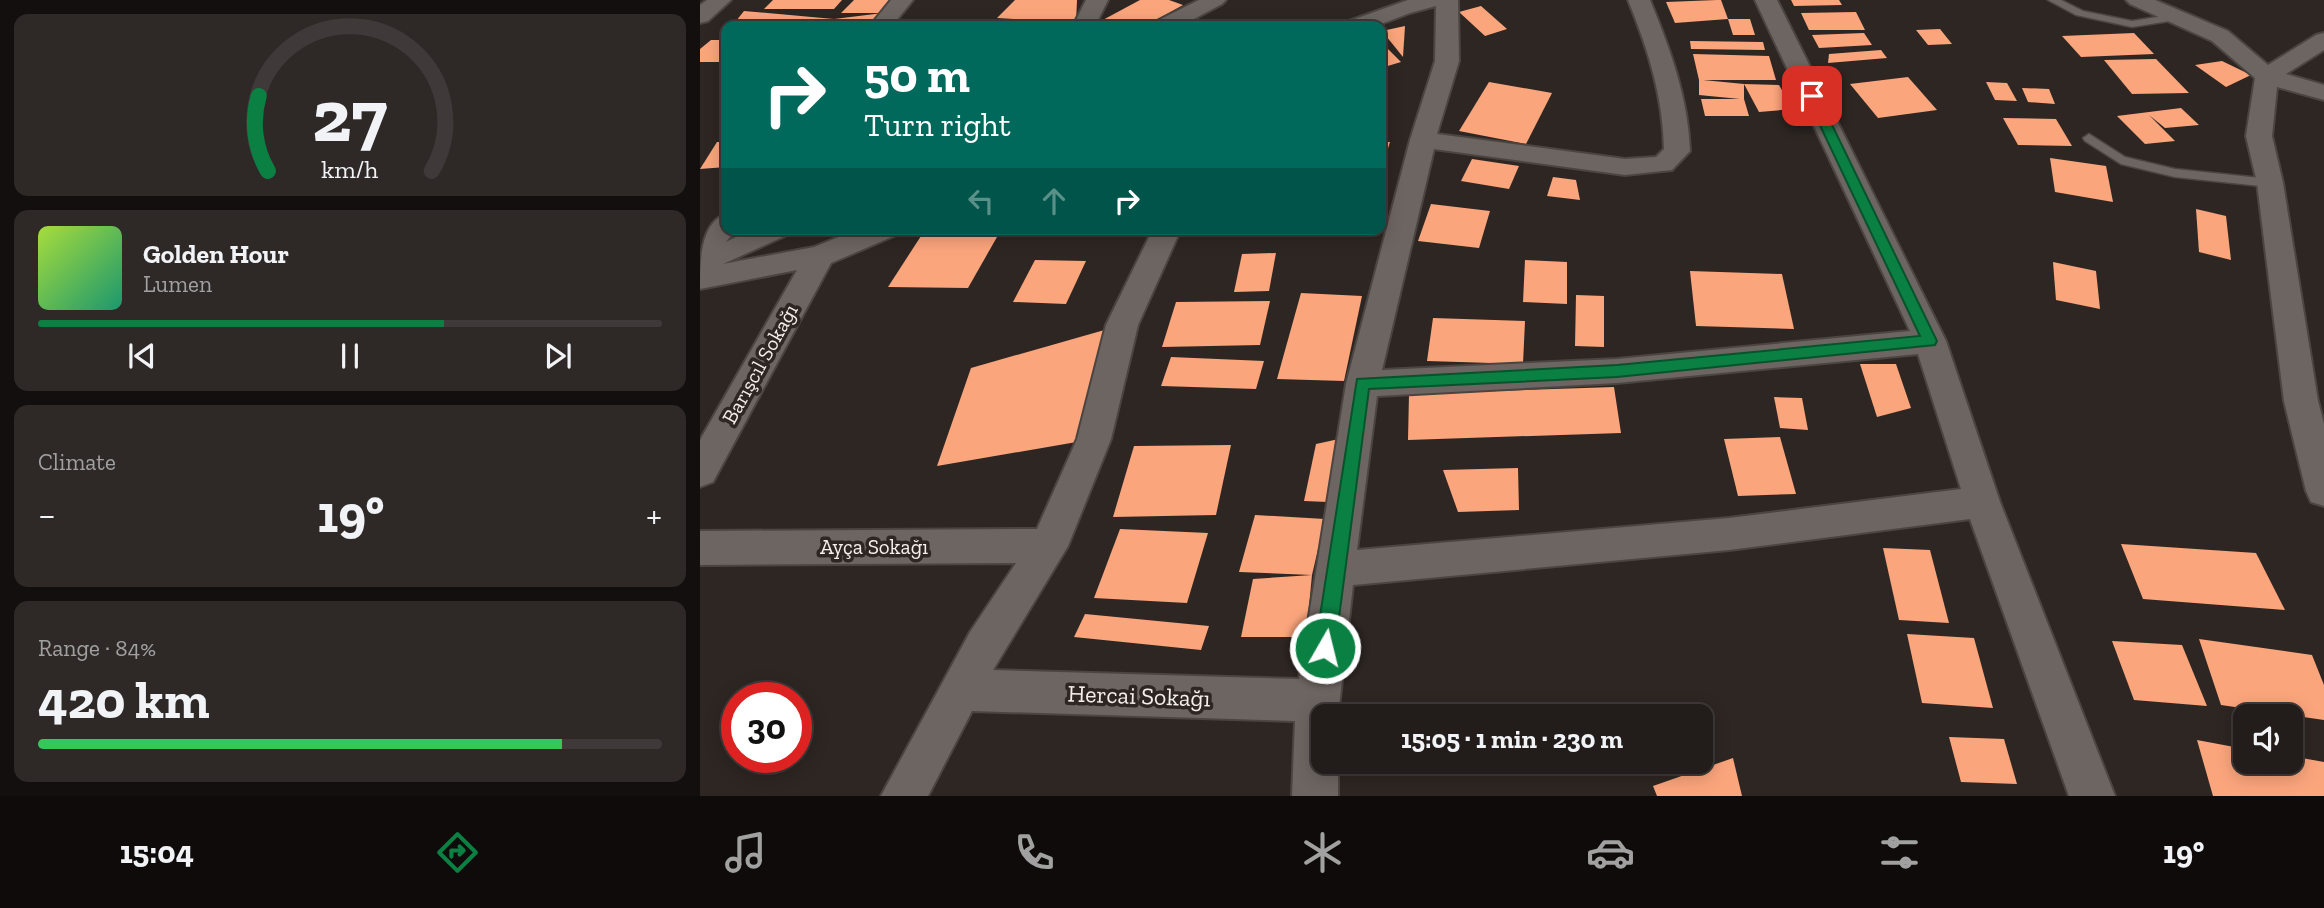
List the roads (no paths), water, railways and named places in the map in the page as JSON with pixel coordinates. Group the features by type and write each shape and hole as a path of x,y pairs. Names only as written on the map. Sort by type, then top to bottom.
{"street":[{"path":"700,16 720,0"},
{"path":"885,21 902,0"},
{"path":"1086,21 1097,0"},
{"path":"1175,21 1215,0"},
{"path":"1370,21 1402,8 1434,0"},
{"path":"1315,796 1317,701 1362,384 1423,141 1447,61 1447,0"},
{"path":"1423,141 1625,167 1663,164 1676,151 1677,134 1664,62 1639,0"},
{"path":"1766,0 1930,341 1975,471 1982,502 2092,796"},
{"path":"2137,0 2220,36 2267,76 2324,93"},
{"path":"2267,76 2324,40"},
{"path":"2267,76 2259,136 2312,405 2324,491"},
{"path":"700,256 721,229"},
{"path":"700,262 736,249 763,235"},
{"path":"700,279 820,256 870,235"},
{"path":"904,796 984,646 1049,546 1094,439 1122,325 1164,235"},
{"name":"Barışcıl Sokağı","path":"700,472 820,256"},
{"path":"1362,384 1617,371 1930,341"},
{"path":"1336,569 1729,534 1982,502"},
{"name":"Ayça Sokağı","path":"700,548 1049,546"},
{"name":"Hercai Sokağı","path":"961,690 1317,701"}],"lane":[{"path":"2053,0 2080,13 2132,24 2176,17"},
{"path":"2089,138 2121,160 2175,173 2270,183"}]}
